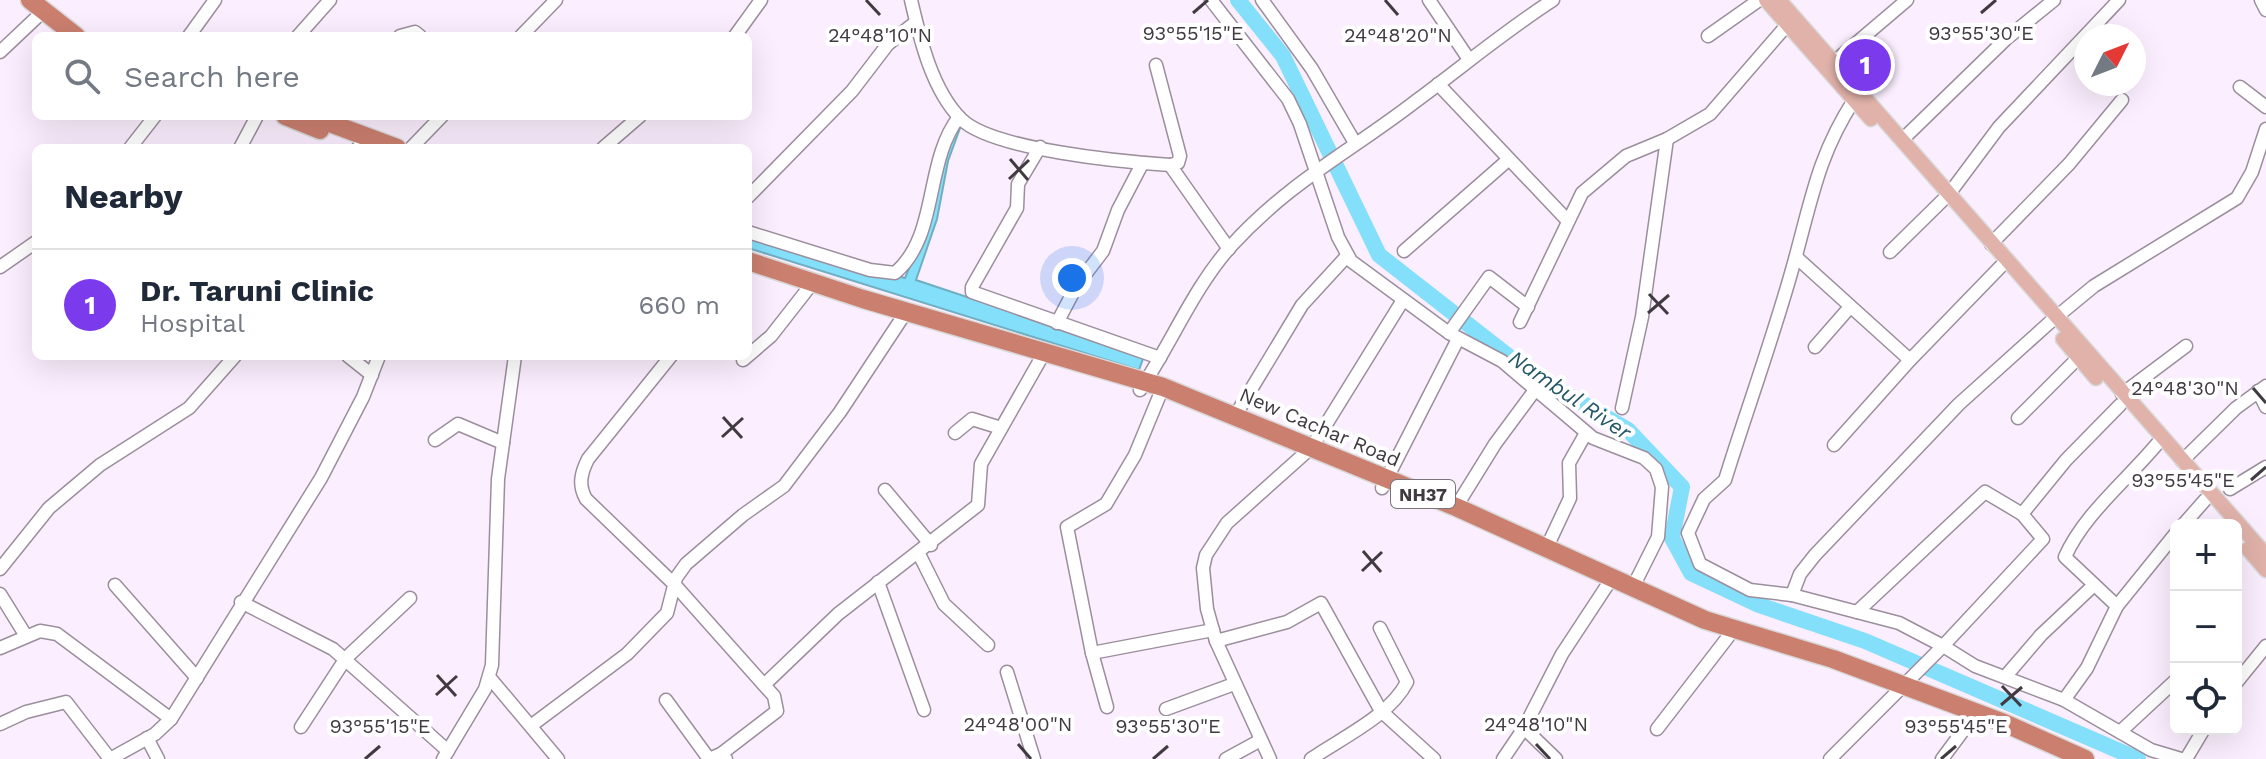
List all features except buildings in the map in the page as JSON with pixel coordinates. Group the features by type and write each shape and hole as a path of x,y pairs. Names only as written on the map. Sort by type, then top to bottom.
{"highway":[{"path":"14,0 70,32"},
{"path":"33,9 55,32"},
{"path":"295,120 355,144"},
{"path":"322,120 386,144"},
{"name":"New Cachar Road","path":"752,262 904,316"},
{"name":"New Cachar Road","path":"752,271 1235,416 1307,452"},
{"name":"New Cachar Road","path":"1152,389 1474,521 1728,637 1903,689 2004,723 2085,759"},
{"name":"New Cachar Road","path":"1384,484 1456,507 1474,521 1547,547 1610,582 1633,587 1705,620 1833,659 2064,759"}],"main road":[{"path":"1766,0 1902,140 1946,197 2160,442 2222,519"},
{"path":"1779,0 1854,100 1991,244 2003,264"},
{"path":"2160,442 2182,461 2266,555"},
{"path":"2242,542 2266,570"}],"street":[{"path":"192,32 215,0"},
{"path":"302,32 330,0"},
{"path":"525,32 556,0"},
{"path":"740,0 750,12"},
{"path":"738,32 761,0"},
{"path":"911,0 916,22 943,93 959,117 976,130 1040,147 1093,160 1178,163 1180,156 1156,65"},
{"path":"1211,0 1283,90 1320,167 1347,256 1403,300 1502,361 1586,433 1603,444 1649,461 1661,480 1658,537 1633,587"},
{"path":"1262,0 1312,69 1355,144"},
{"path":"1429,0 1468,58"},
{"path":"1107,707 1092,653 1067,527 1106,504 1135,455 1160,358 1229,249 1283,194 1438,84 1468,58 1553,0"},
{"path":"1708,36 1759,0"},
{"path":"1830,65 1907,0"},
{"path":"1902,140 2006,39 2054,0"},
{"path":"1890,252 1946,197 1999,127 2119,0"},
{"path":"2261,0 2266,10"},
{"path":"0,52 33,9"},
{"path":"752,193 857,85 888,44 916,22"},
{"path":"1520,322 1582,193 1614,163 1699,122 1719,107 1787,25"},
{"path":"1438,84 1568,221"},
{"path":"2240,87 2266,107"},
{"path":"1854,100 1825,149 1796,257 1725,480 1704,499 1688,533 1700,564 1750,590 1792,595 1899,623 1975,666 2064,700 2151,750 2183,759 2200,735"},
{"path":"1991,244 2069,164 2122,100"},
{"path":"752,233 870,270 895,273 911,254 919,236 941,145 959,117"},
{"path":"133,144 152,120"},
{"path":"242,144 255,120"},
{"path":"415,144 438,120"},
{"path":"608,144 635,120"},
{"path":"1792,595 1800,574 1815,555 1959,404 2052,320 2094,286 2202,223 2237,198 2252,172 2265,135"},
{"path":"1622,408 1642,317 1667,139"},
{"path":"1040,147 1018,184 1017,208 971,290 977,297 1160,358"},
{"path":"1404,251 1508,160"},
{"path":"1057,323 1077,285 1103,251 1118,210 1142,164"},
{"path":"1170,165 1229,249"},
{"path":"0,267 32,245"},
{"path":"1235,416 1302,305 1347,256"},
{"path":"1796,257 1910,360"},
{"path":"1834,445 1910,360 2003,264"},
{"path":"1384,484 1460,315 1489,277 1528,307"},
{"path":"752,352 771,336 807,290"},
{"path":"1270,759 1259,741 1214,635 1203,568 1211,544 1227,523 1307,452 1403,300"},
{"path":"1815,347 1850,307"},
{"path":"532,725 620,661 667,613 674,584 686,564 743,515 784,486 840,412 904,316"},
{"path":"2022,514 2121,400 2186,346"},
{"path":"2018,418 2082,354"},
{"path":"764,685 806,642 978,505 981,464 1042,356"},
{"path":"0,569 20,540 59,499 100,465 189,408 231,360"},
{"path":"353,360 372,375"},
{"path":"0,724 60,701 73,708 110,759 147,738 171,719 321,478 378,360"},
{"path":"241,602 322,642 346,658 446,755 490,678 494,641 498,479 514,360"},
{"path":"666,700 709,759 723,757 775,714 777,704 764,685 674,584 586,499 581,490 581,475 588,459 668,360"},
{"path":"2262,388 2266,407"},
{"path":"2182,461 2262,388"},
{"path":"1456,507 1495,444 1535,390"},
{"path":"955,433 972,419 1001,428"},
{"path":"435,440 458,424 503,443"},
{"path":"1547,547 1570,498 1569,463 1586,433"},
{"path":"2065,557 2077,530 2160,442"},
{"path":"2230,489 2266,467"},
{"path":"885,490 931,545"},
{"path":"1857,612 1985,492 2022,514 2043,539 2117,606"},
{"path":"2188,519 2205,500"},
{"path":"1830,759 1903,689 2043,539"},
{"path":"2064,700 2087,668 2117,606 2170,540"},
{"path":"919,554 944,604 988,645"},
{"path":"878,582 924,710"},
{"path":"1503,759 1524,728 1562,654 1610,582"},
{"path":"115,585 197,678"},
{"path":"2005,677 2041,635 2094,585"},
{"path":"0,594 26,636"},
{"path":"301,727 346,658 410,598"},
{"path":"1092,653 1278,625 1321,603 1381,711 1434,759"},
{"path":"1311,759 1381,711 1400,695 1407,682 1380,628"},
{"path":"0,648 40,631 57,634 171,719"},
{"path":"1657,729 1728,637"},
{"path":"2242,676 2266,646"},
{"path":"1007,672 1034,759"},
{"path":"490,678 558,759"},
{"path":"1166,709 1234,684"},
{"path":"2120,732 2170,686"},
{"path":"1942,759 1971,720"},
{"path":"1524,728 1556,759"},
{"path":"147,738 158,759"},
{"path":"1226,759 1259,741"}],"water":[{"path":"957,127 960,128 948,161 937,219 916,280 1144,356 1139,370 752,249 752,234 905,278 932,214 944,158"}],"waterway":[{"name":"Nambul River","path":"1238,0 1283,56 1379,255 1530,373 1628,430 1682,487 1672,538 1691,573 1759,605 1865,641 2138,759"}],"place":[{"name":"Dr. Taruni Clinic","path":"1865,65"}]}
